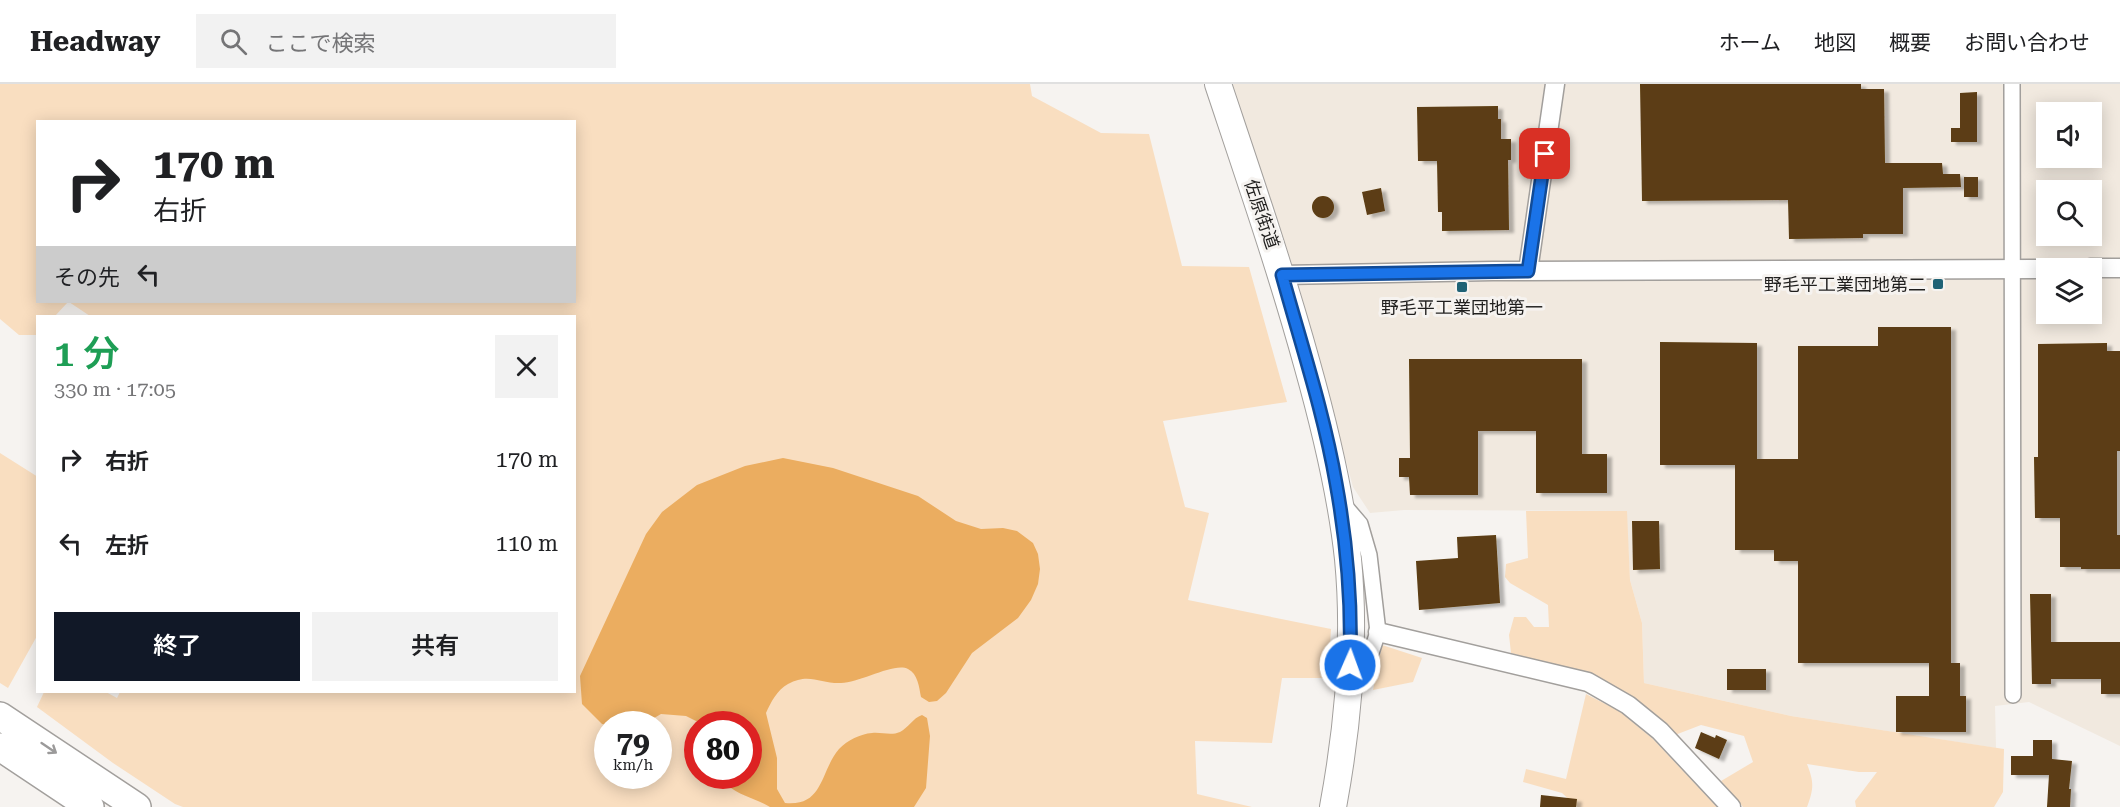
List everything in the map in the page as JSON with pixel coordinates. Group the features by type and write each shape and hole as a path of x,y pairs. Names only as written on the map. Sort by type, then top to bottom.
{"highway":[{"name":"佐原街道","path":"1218,84 1282,275 1324,423 1348,557 1350,682 1341,764 1333,807"},
{"path":"0,716 137,807"},
{"path":"0,747 90,807"}],"street":[{"path":"1528,271 1555,84"},
{"path":"2012,84 2013,695"},
{"path":"2102,268 2120,268"},
{"path":"1282,275 1528,271 2036,269"},
{"path":"1338,499 1360,524 1369,555 1378,632 1364,674 1350,682"},
{"path":"1378,632 1588,682 1628,705 1660,731 1731,807"}],"shaded area":[{"path":"0,84 1030,84 1032,96 1101,133 1149,134 1182,266 1249,267 1287,402 1163,421 1185,507 1209,513 1188,600 1331,629 1328,678 1282,678 1272,743 1195,741 1197,794 1252,807 183,807 113,763 37,707 44,693 108,693 117,698 120,693 576,693 576,315 88,315 70,303 576,303 576,120 36,120 36,303 67,303 56,315 36,315 36,335 19,335 0,319"},
{"path":"1229,84 2120,84 2120,746 2029,702 1995,706 1996,748 1791,716 1644,683 1642,623 1630,580 1626,511 1404,510 1370,513 1353,487 1296,275"},
{"path":"0,453 36,476 36,638 8,688 0,683"},
{"path":"783,458 833,468 918,496 956,521 981,529 1003,528 1017,531 1033,543 1038,554 1040,569 1038,584 1031,600 1018,618 972,653 946,693 937,701 929,702 921,697 918,681 911,671 894,668 849,682 834,683 809,679 795,681 781,690 766,713 777,758 777,789 785,803 798,803 814,793 839,749 850,740 868,734 897,733 919,716 927,718 930,736 926,788 914,807 770,807 737,792 733,789 762,789 762,711 684,711 684,716 672,715 672,711 594,711 594,716 582,704 580,676 646,534 662,512 697,485 745,466"},
{"path":"1526,511 1627,511 1630,580 1642,623 1644,683 1791,716 2004,749 2003,792 1994,807 1856,807 1855,801 1877,772 1859,772 1807,764 1812,785 1807,807 1743,807 1721,781 1753,762 1744,736 1701,725 1675,735 1592,676 1511,653 1509,635 1514,617 1526,617 1534,627 1549,627 1548,605 1510,583 1505,577 1506,564 1528,558"},
{"path":"1382,645 1422,658 1413,682 1373,690"},
{"path":"1586,694 1619,711 1653,739 1717,807 1577,807 1562,793 1523,782 1526,769 1566,779"}],"building":[{"path":"1640,84 1861,84 1861,89 1884,89 1885,163 1942,163 1943,174 1960,174 1961,187 1903,188 1903,234 1863,234 1863,238 1789,239 1788,200 1642,201"},
{"path":"1977,92 1977,142 1951,142 1951,128 1960,128 1960,93"},
{"path":"1498,106 1498,119 1501,119 1501,139 1511,139 1511,160 1508,160 1509,230 1442,231 1442,212 1438,212 1437,161 1418,161 1417,107"},
{"path":"1964,177 1978,177 1978,197 1964,197"},
{"path":"1381,188 1385,211 1367,215 1362,192"},
{"path":"1323,196 1331,199 1334,207 1331,215 1323,218 1315,215 1312,207 1315,199"},
{"path":"1878,327 1951,327 1951,663 1960,663 1960,696 1966,696 1966,732 1896,732 1896,696 1929,696 1929,663 1798,663 1798,561 1774,561 1774,550 1735,550 1735,465 1660,465 1660,342 1757,343 1757,459 1798,459 1798,346 1878,346"},
{"path":"2107,343 2107,351 2120,351 2117,535 2120,535 2120,569 2060,567 2060,518 2035,518 2034,457 2038,457 2038,344"},
{"path":"1409,359 1582,359 1582,454 1607,454 1607,493 1536,493 1536,431 1478,431 1478,495 1410,495 1409,477 1399,477 1399,458 1410,458"},
{"path":"1632,521 1659,521 1660,569 1633,570"},
{"path":"1496,535 1500,603 1419,610 1416,561 1458,558 1457,537"},
{"path":"2030,594 2051,594 2051,642 2120,642 2120,694 2101,694 2101,679 2051,679 2051,684 2032,684"},
{"path":"1727,669 1766,669 1766,690 1727,690"},
{"path":"1701,732 1727,740 1719,759 1695,748"},
{"path":"2033,740 2052,740 2052,759 2072,761 2070,807 2047,807 2049,775 2011,775 2011,756 2033,756"},
{"path":"1541,795 1577,799 1576,807 1540,807"}],"place":[{"name":"野毛平工業団地第二","path":"1938,284"},
{"name":"野毛平工業団地第一","path":"1462,287"}],"route":[{"path":"1350,665 1348,557 1337,485 1324,423 1282,275 1528,271 1545,154"}]}
